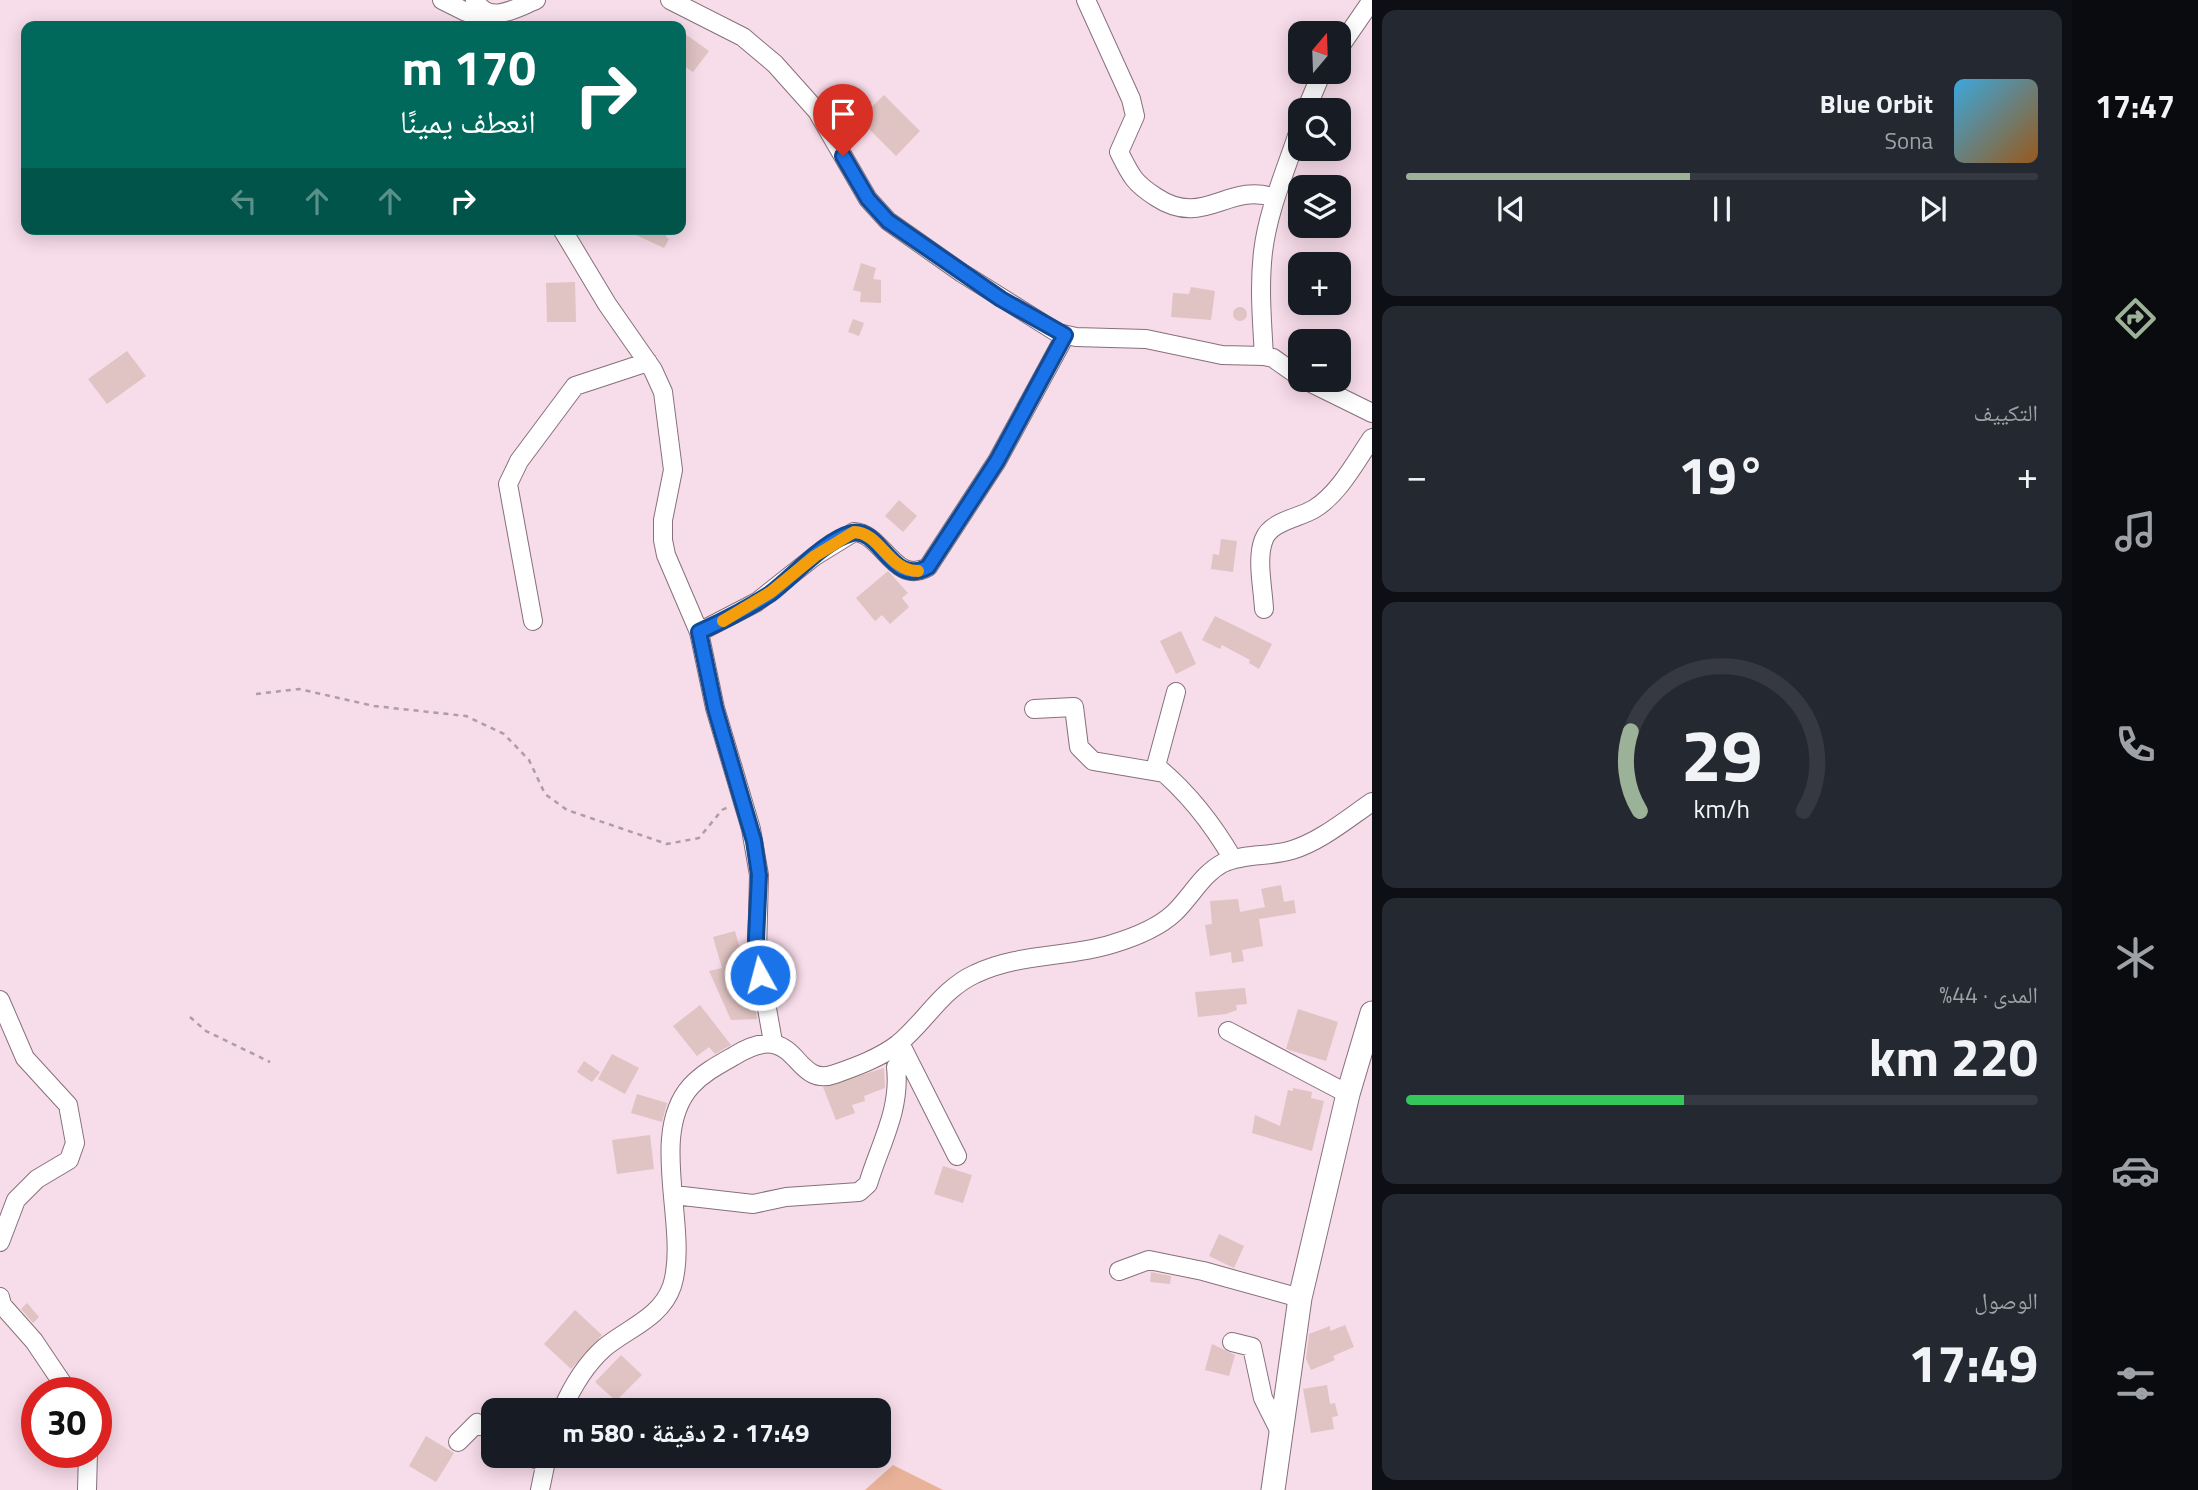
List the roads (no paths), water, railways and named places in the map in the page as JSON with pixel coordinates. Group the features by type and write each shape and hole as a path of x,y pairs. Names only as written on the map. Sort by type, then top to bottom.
{"main road":[{"path":"1273,1490 1300,1298 1349,1094 1372,1013"}],"street":[{"path":"442,0 466,12 497,21 536,0"},
{"path":"475,0 483,11 497,21"},
{"path":"670,0 743,37 766,55 817,111 868,199 888,221 1001,299 1065,335 1146,339 1222,355 1264,356 1288,370"},
{"path":"1086,0 1131,99 1135,116 1119,152 1134,183 1170,206 1186,211 1257,191 1275,198"},
{"path":"1351,31 1372,0"},
{"path":"1264,356 1262,264 1275,198 1288,161"},
{"path":"566,235 607,304 648,362 663,392 672,444 673,470 662,528 663,540 666,555 699,632 709,686 743,800 759,875 757,953 773,1042"},
{"path":"699,632 757,602 815,556 850,533 866,534 902,568 918,572 928,567 997,461 1065,335"},
{"path":"533,621 508,484 519,461 575,386 648,362"},
{"path":"1329,392 1372,413"},
{"path":"1264,609 1261,557 1266,535 1276,526 1313,510 1328,498 1372,438"},
{"path":"1176,692 1156,766 1183,789 1214,827 1233,859"},
{"path":"1034,709 1074,707 1079,747 1093,761 1164,773"},
{"path":"674,1195 753,1204 786,1197 859,1192 868,1184 895,1112 899,1090 896,1067 904,1050 924,1014 972,975 1009,962 1109,945 1129,938 1173,914 1208,875 1233,859 1293,850 1334,828 1372,802"},
{"path":"0,1000 25,1058 68,1105 75,1143 69,1160 37,1179 16,1200 0,1242"},
{"path":"1227,1031 1349,1094"},
{"path":"568,1398 592,1360 647,1319 668,1295 676,1263 674,1120 684,1095 704,1074 744,1049 761,1042 773,1042 790,1053 807,1070 822,1076 834,1075 874,1058 904,1050"},
{"path":"904,1050 957,1156"},
{"path":"1119,1271 1149,1260 1203,1271 1300,1298"},
{"path":"1,1302 58,1377"},
{"path":"1233,1342 1252,1347 1263,1398 1280,1434"},
{"path":"458,1442 477,1423 481,1425"},
{"path":"87,1490 88,1468"},
{"path":"540,1490 545,1468"}]}
